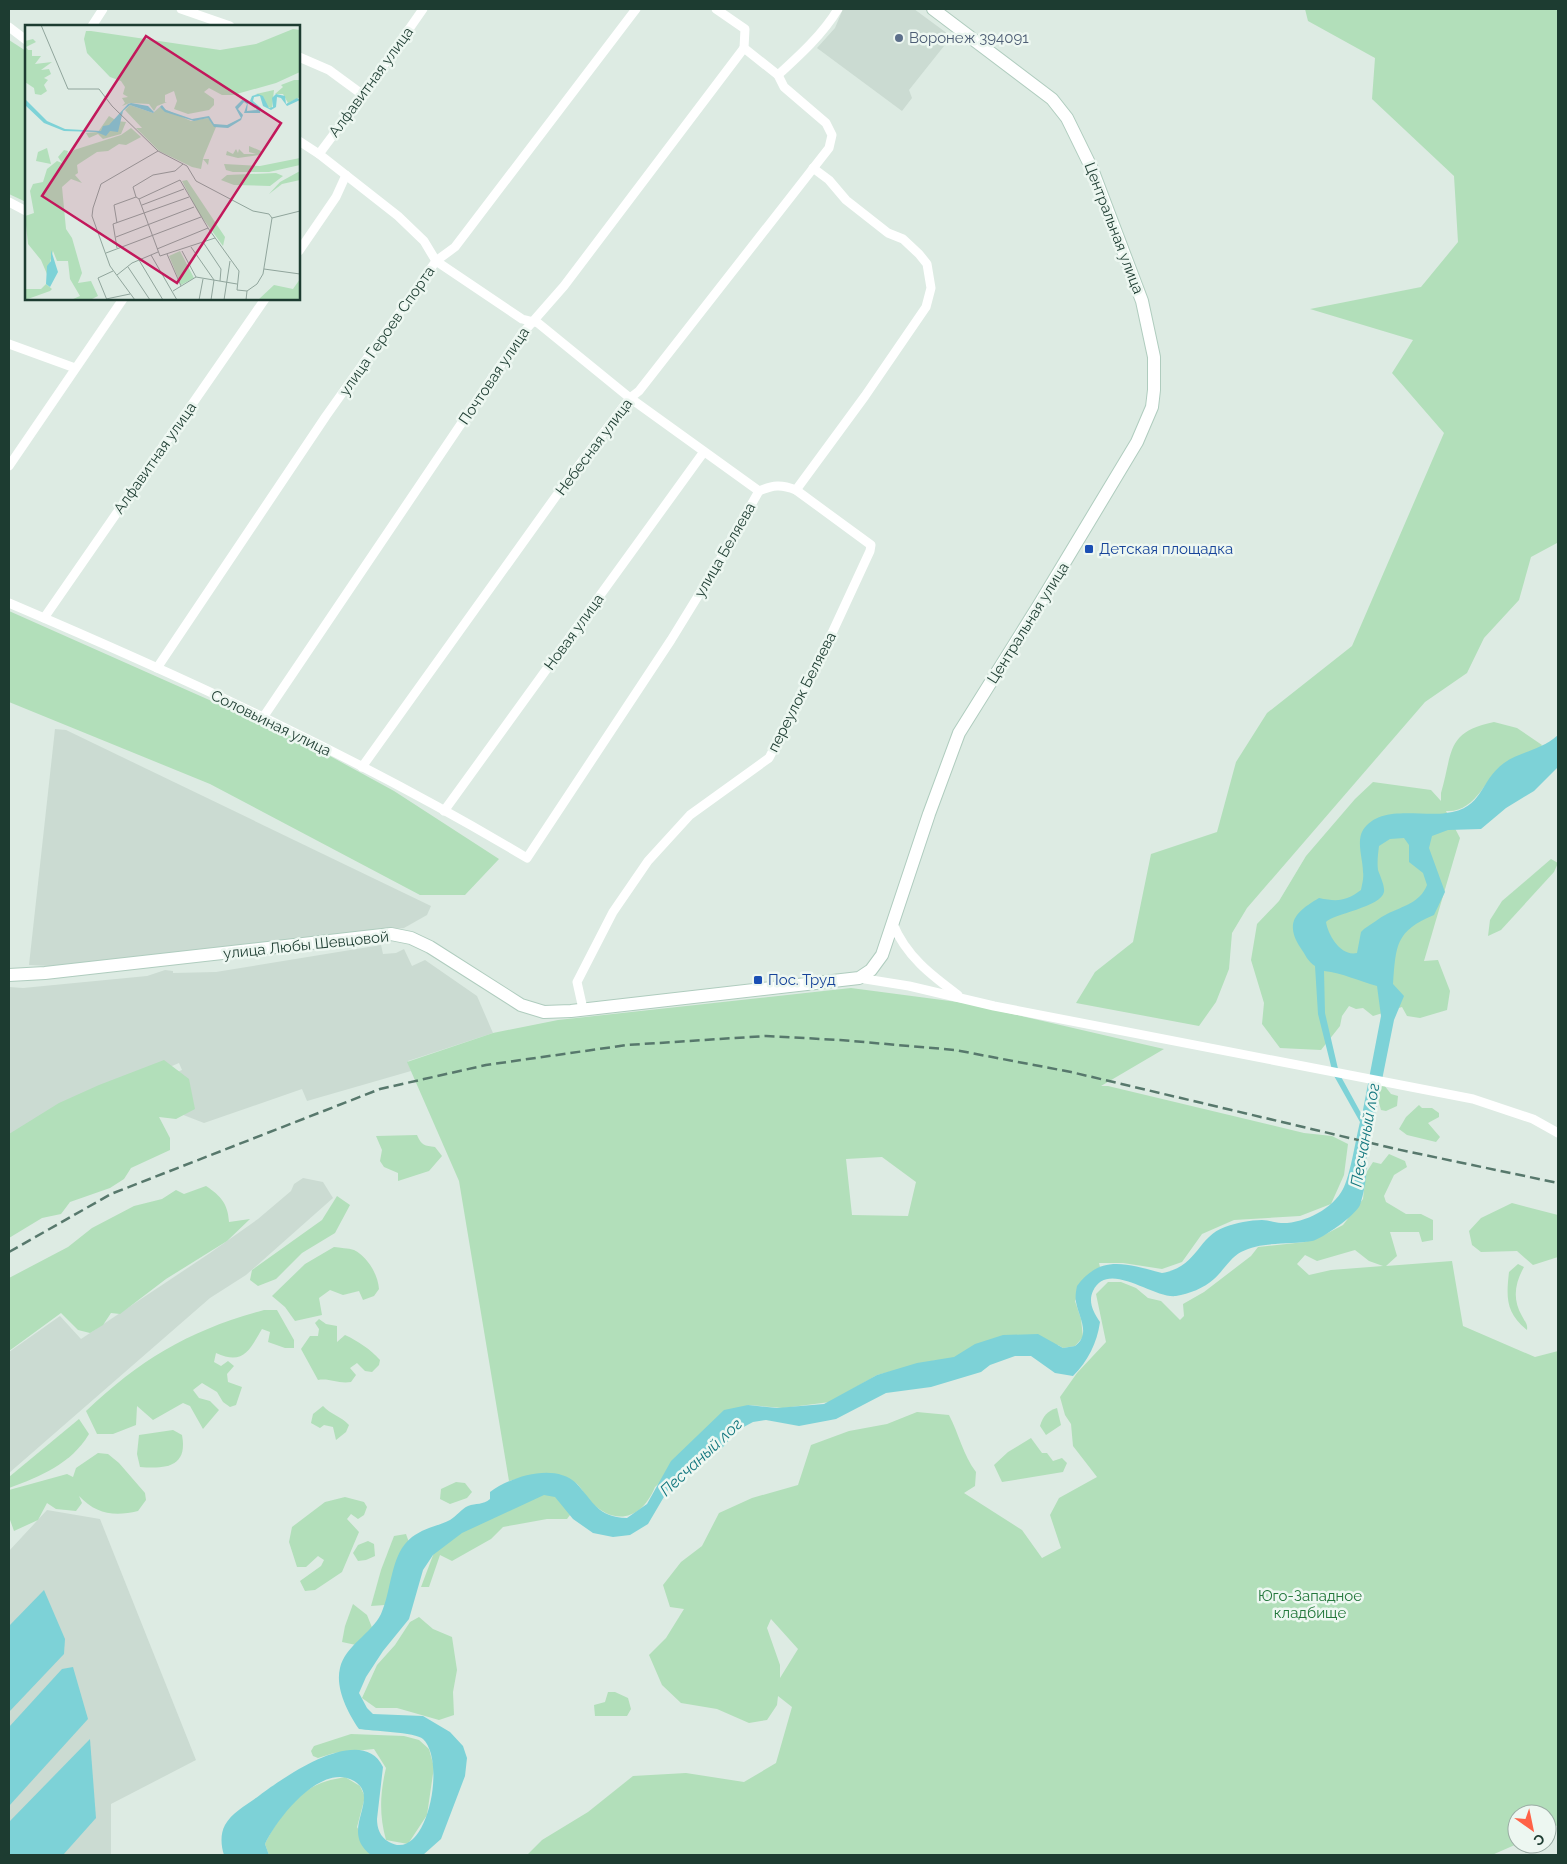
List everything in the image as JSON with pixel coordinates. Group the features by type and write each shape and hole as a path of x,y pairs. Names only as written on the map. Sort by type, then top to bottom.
{"street":[{"path":"93,25 103,9"},
{"path":"182,9 227,25"},
{"name":"Алфавитная улица","path":"319,154 364,95 423,9"},
{"name":"улица Героев Спорта","path":"157,668 326,416 436,261 455,247 636,9"},
{"path":"716,9 744,29 744,48 778,74 798,57 831,21 838,9"},
{"name":"Центральная улица","path":"859,978 866,975 878,962 959,733 1137,442 1152,407 1155,373 1152,340 1131,268 1092,169 1067,118 1052,99 933,9"},
{"path":"9,26 25,39"},
{"name":"Почтовая улица","path":"262,718 531,322 564,286 744,48"},
{"path":"300,57 329,70 364,95"},
{"name":"Небесная улица","path":"362,767 564,486 630,398 639,391 829,148 832,135 826,124 784,88 778,74"},
{"path":"300,142 319,154 398,216 424,241 436,261 522,319 538,323 575,351 630,398 758,492"},
{"path":"796,490 865,396 926,307 932,288 930,274 919,254 903,239 888,232 846,200 829,180 813,168"},
{"path":"300,250 336,197 346,175"},
{"path":"9,202 25,210"},
{"path":"9,466 122,300"},
{"name":"Алфавитная улица","path":"44,618 264,300"},
{"path":"9,344 75,368"},
{"name":"Новая улица","path":"444,811 703,453"},
{"name":"улица Беляева","path":"527,858 671,640 714,570 758,492 771,486 783,485 796,490"},
{"name":"переулок Беляева","path":"583,1009 576,982 613,912 648,861 690,815 769,758 814,672 870,551 870,545 796,490"},
{"name":"Соловьиная улица","path":"9,603 157,668 362,767 527,858"},
{"path":"893,924 907,950 931,975 960,996"},
{"name":"улица Любы Шевцовой","path":"9,976 391,934 410,938 430,946 527,1008 544,1012 859,978"},
{"path":"859,978 960,996 994,1006 1473,1100 1533,1120 1558,1133"}],"shaded area":[{"path":"843,9 914,9 948,34 941,44 944,46 909,90 912,98 902,111 817,48 835,28"},
{"path":"55,729 66,730 431,906 427,915 404,928 50,966 29,965"},
{"path":"381,945 383,954 396,953 404,949 412,966 425,960 477,996 493,1033 408,1061 411,1071 307,1101 302,1089 204,1123 168,1109 156,1081 182,1070 179,1063 9,1135 9,987 23,988 147,976 165,970 173,971 173,973 216,972"},
{"path":"303,1178 323,1182 333,1198 246,1275 210,1298 9,1473 9,1352 60,1316 81,1339 258,1219 291,1191 294,1184"},
{"path":"47,1510 100,1519 196,1760 111,1804 111,1855 9,1855 9,1551"}],"green space":[{"path":"1305,9 1558,9 1558,537 1557,543 1531,557 1519,600 1484,638 1467,673 1425,702 1247,908 1232,933 1229,969 1216,1002 1199,1026 1076,1003 1095,972 1133,942 1151,854 1217,832 1236,762 1267,713 1352,646 1444,433 1392,373 1413,340 1310,309 1421,287 1458,242 1454,176 1372,99 1375,58 1308,21"},
{"path":"9,40 25,50 25,202 9,194"},
{"path":"9,611 308,744 394,791 499,859 465,895 420,895 210,784 9,702"},
{"path":"1494,722 1517,728 1542,745 1539,749 1518,756 1499,768 1466,806 1457,810 1446,811 1460,838 1424,961 1438,960 1450,991 1447,1010 1420,1018 1407,1016 1402,1007 1373,1016 1363,1008 1356,1009 1349,1006 1342,1016 1340,1026 1321,1050 1280,1048 1262,1024 1264,1003 1251,960 1257,924 1279,901 1306,856 1355,799 1373,782 1431,790 1441,801 1441,793 1450,756 1459,738 1478,726"},
{"path":"1551,859 1558,863 1554,872 1501,930 1488,936 1490,920 1502,901"},
{"path":"851,988 965,1003 1164,1049 1101,1086 1108,1086 1304,1133 1332,1136 1348,1144 1344,1175 1331,1204 1300,1216 1234,1220 1202,1234 1182,1262 1162,1269 1123,1263 1099,1263 1100,1267 1090,1274 1075,1301 1081,1319 1083,1337 1075,1346 1063,1348 1058,1345 932,1361 877,1375 830,1402 783,1408 748,1405 655,1487 650,1498 643,1506 627,1516 618,1516 599,1509 588,1499 578,1485 573,1482 541,1475 509,1481 459,1181 407,1062 493,1033 558,1020","holes":["882,1157 916,1182 908,1216 852,1215 846,1159"]},
{"path":"164,1060 189,1079 195,1109 176,1119 159,1117 170,1138 170,1150 131,1168 124,1179 110,1188 70,1202 61,1214 42,1218 9,1238 9,1134 59,1103"},
{"path":"1384,1085 1391,1094 1398,1096 1397,1106 1386,1111 1381,1110 1377,1096 1378,1089"},
{"path":"1419,1105 1422,1108 1432,1108 1439,1113 1439,1117 1428,1123 1440,1137 1436,1142 1407,1135 1399,1129 1406,1117"},
{"path":"417,1135 422,1143 435,1147 442,1156 429,1171 398,1181 398,1173 384,1167 380,1161 382,1150 376,1136"},
{"name":"Юго-Западное кладбище","path":"1389,1154 1405,1161 1407,1167 1394,1175 1384,1196 1386,1202 1406,1214 1421,1214 1433,1220 1433,1240 1422,1242 1419,1232 1390,1232 1397,1256 1386,1266 1452,1261 1463,1326 1535,1357 1558,1351 1558,1825 1557,1804 1507,1804 1507,1848 1492,1855 527,1855 542,1840 588,1812 633,1776 686,1773 744,1782 776,1763 792,1707 778,1696 777,1705 767,1720 749,1723 717,1709 681,1703 662,1685 649,1655 666,1638 684,1609 670,1607 663,1585 681,1562 702,1546 719,1513 752,1498 798,1485 811,1445 849,1431 887,1424 917,1412 949,1415 968,1459 976,1472 975,1486 964,1493 1022,1530 1042,1558 1061,1548 1050,1515 1059,1498 1097,1477 1073,1446 1071,1424 1065,1415 1060,1397 1077,1373 1106,1342 1096,1294 1108,1282 1121,1282 1136,1288 1148,1298 1161,1301 1180,1320 1184,1316 1183,1304 1204,1292 1251,1256 1258,1247 1305,1242 1343,1225 1363,1199 1366,1173 1373,1162 1381,1164","holes":["1355,1250 1369,1261 1383,1266 1331,1270 1309,1275 1297,1264 1305,1255 1317,1261","771,1619 798,1649 780,1678 780,1665 767,1628"]},
{"path":"206,1186 223,1201 229,1222 250,1219 227,1241 166,1279 120,1314 111,1313 103,1325 90,1333 78,1330 61,1313 9,1351 9,1278 68,1247 92,1228 134,1206 162,1199 176,1190 184,1194"},
{"path":"337,1196 350,1205 335,1233 302,1253 276,1279 258,1286 250,1280 252,1270 322,1220"},
{"path":"1512,1203 1558,1215 1558,1257 1533,1265 1517,1251 1481,1252 1472,1245 1469,1231 1481,1218"},
{"path":"334,1247 354,1250 364,1257 374,1272 379,1289 374,1296 363,1300 359,1291 343,1295 330,1290 319,1298 322,1315 295,1321 285,1307 272,1296 305,1264"},
{"path":"1518,1264 1524,1267 1518,1279 1516,1297 1519,1310 1527,1325 1527,1330 1511,1311 1508,1297 1509,1272"},
{"path":"264,1310 277,1310 294,1340 294,1348 285,1348 268,1342 270,1332 262,1329 250,1349 240,1356 233,1358 216,1353 214,1362 221,1366 228,1361 234,1366 227,1374 228,1382 242,1387 236,1405 230,1407 223,1402 217,1392 202,1383 193,1390 199,1398 210,1401 219,1410 203,1429 190,1406 183,1403 153,1420 137,1406 136,1425 113,1434 97,1434 86,1411 147,1361 190,1337 237,1318"},
{"path":"319,1319 326,1324 337,1326 337,1342 345,1335 355,1340 380,1360 379,1365 372,1372 365,1371 357,1363 350,1368 356,1375 351,1382 318,1380 301,1349 310,1336 318,1336 319,1329 315,1323"},
{"path":"323,1406 349,1425 346,1432 336,1440 333,1427 324,1425 320,1428 311,1423 313,1414"},
{"path":"1057,1408 1061,1425 1046,1435 1040,1426 1041,1422 1048,1412"},
{"path":"79,1419 89,1434 73,1453 44,1474 9,1488 9,1477"},
{"path":"173,1430 182,1435 182,1454 178,1460 166,1466 140,1467 137,1454 139,1435"},
{"path":"1031,1438 1042,1453 1047,1453 1053,1461 1062,1458 1067,1463 1063,1472 1002,1482 994,1465 1008,1452"},
{"path":"98,1453 108,1454 119,1463 145,1493 146,1500 138,1511 113,1514 92,1507 79,1496 82,1503 76,1511 56,1509 47,1503 38,1520 14,1531 9,1517 9,1490 67,1474 73,1477 76,1468"},
{"path":"456,1482 465,1483 472,1492 467,1498 450,1504 440,1499 441,1489"},
{"path":"555,1490 569,1509 570,1515 567,1519 547,1519 503,1527 491,1539 452,1561 440,1555 429,1587 421,1587 435,1550 472,1519"},
{"path":"345,1497 364,1502 367,1507 364,1515 358,1519 351,1514 347,1519 359,1532 342,1572 315,1590 305,1591 300,1581 321,1566 324,1560 318,1556 306,1567 297,1567 289,1542 292,1527 325,1502"},
{"path":"406,1534 411,1548 385,1605 371,1606 381,1570 394,1536"},
{"path":"368,1541 374,1544 375,1556 358,1561 353,1553 358,1545"},
{"path":"353,1604 367,1615 373,1630 356,1645 342,1642 345,1626"},
{"path":"419,1617 433,1629 452,1637 457,1670 453,1692 454,1715 439,1720 397,1708 376,1708 362,1698 377,1665 395,1645 410,1622"},
{"path":"608,1692 615,1692 628,1698 631,1709 627,1716 595,1716 594,1705 605,1702"},
{"path":"351,1734 404,1736 419,1740 429,1749 434,1767 427,1815 408,1844 386,1840 381,1804 386,1768 374,1749 334,1753 318,1758 313,1756 311,1751 314,1746"},
{"path":"345,1777 360,1786 365,1797 357,1827 372,1855 269,1855 265,1844 288,1808 312,1787"}],"water":[{"name":"Песчаный лог","path":"1558,735 1558,767 1534,791 1506,808 1481,829 1448,830 1432,836 1429,848 1445,892 1434,915 1412,927 1400,941 1397,950 1393,984 1404,996 1394,1020 1366,1160 1363,1195 1360,1205 1346,1220 1323,1236 1312,1241 1257,1246 1241,1252 1206,1285 1181,1295 1166,1295 1120,1279 1109,1279 1100,1282 1093,1291 1091,1299 1093,1311 1100,1322 1097,1337 1087,1358 1073,1376 1055,1373 1031,1356 1015,1356 990,1365 981,1372 931,1387 886,1393 836,1419 799,1426 766,1420 753,1422 738,1430 723,1447 668,1490 648,1524 630,1535 613,1537 593,1533 573,1519 555,1497 544,1495 462,1533 433,1555 423,1570 409,1619 383,1651 366,1677 359,1693 367,1708 373,1714 423,1716 450,1732 463,1746 467,1758 465,1776 441,1839 423,1855 371,1855 362,1846 358,1836 358,1826 364,1798 363,1790 357,1783 344,1777 330,1778 303,1794 280,1820 265,1844 269,1855 224,1855 222,1832 228,1820 236,1812 304,1766 341,1751 358,1750 373,1755 383,1767 377,1819 383,1838 389,1842 402,1845 414,1838 423,1825 433,1787 433,1767 430,1751 423,1739 403,1733 359,1729 343,1700 339,1684 340,1668 343,1660 347,1653 377,1621 385,1604 399,1553 405,1544 417,1534 450,1520 468,1506 487,1501 490,1499 490,1492 509,1481 532,1474 544,1473 556,1473 567,1477 576,1483 602,1511 609,1515 627,1518 647,1504 671,1461 724,1410 748,1405 777,1408 824,1404 877,1375 917,1363 954,1357 975,1344 1003,1335 1038,1334 1063,1348 1075,1346 1080,1341 1083,1331 1077,1308 1077,1286 1096,1269 1116,1264 1162,1273 1174,1270 1183,1265 1208,1238 1225,1227 1257,1220 1290,1223 1308,1218 1325,1209 1338,1196 1346,1183 1360,1122 1333,1074 1318,1014 1315,966 1307,958 1295,938 1293,924 1295,918 1304,908 1319,898 1342,900 1361,890 1363,874 1360,840 1363,830 1370,822 1390,814 1446,813 1468,806 1496,770 1504,763","holes":["1404,838 1409,845 1409,862 1423,873 1427,885 1424,891 1415,900 1364,929 1361,932 1357,953 1346,952 1332,939 1326,922 1375,902 1381,897 1384,890 1378,870 1379,846 1390,839","1324,971 1344,975 1377,986 1381,1016 1362,1115 1339,1073 1325,1013"]},
{"path":"44,1590 65,1639 64,1654 9,1712 9,1626"},
{"path":"73,1667 88,1719 9,1806 9,1727 62,1669"},
{"path":"90,1739 96,1818 63,1855 9,1855 9,1822"}],"railway":[{"path":"9,1252 111,1194 380,1089 486,1065 627,1045 766,1036 955,1050 1071,1072 1396,1149 1558,1183"}],"place":[{"name":"Воронеж 394091","path":"899,38"},
{"name":"Детская площадка","path":"1089,549"},
{"name":"Пос. Труд","path":"758,980"}]}
